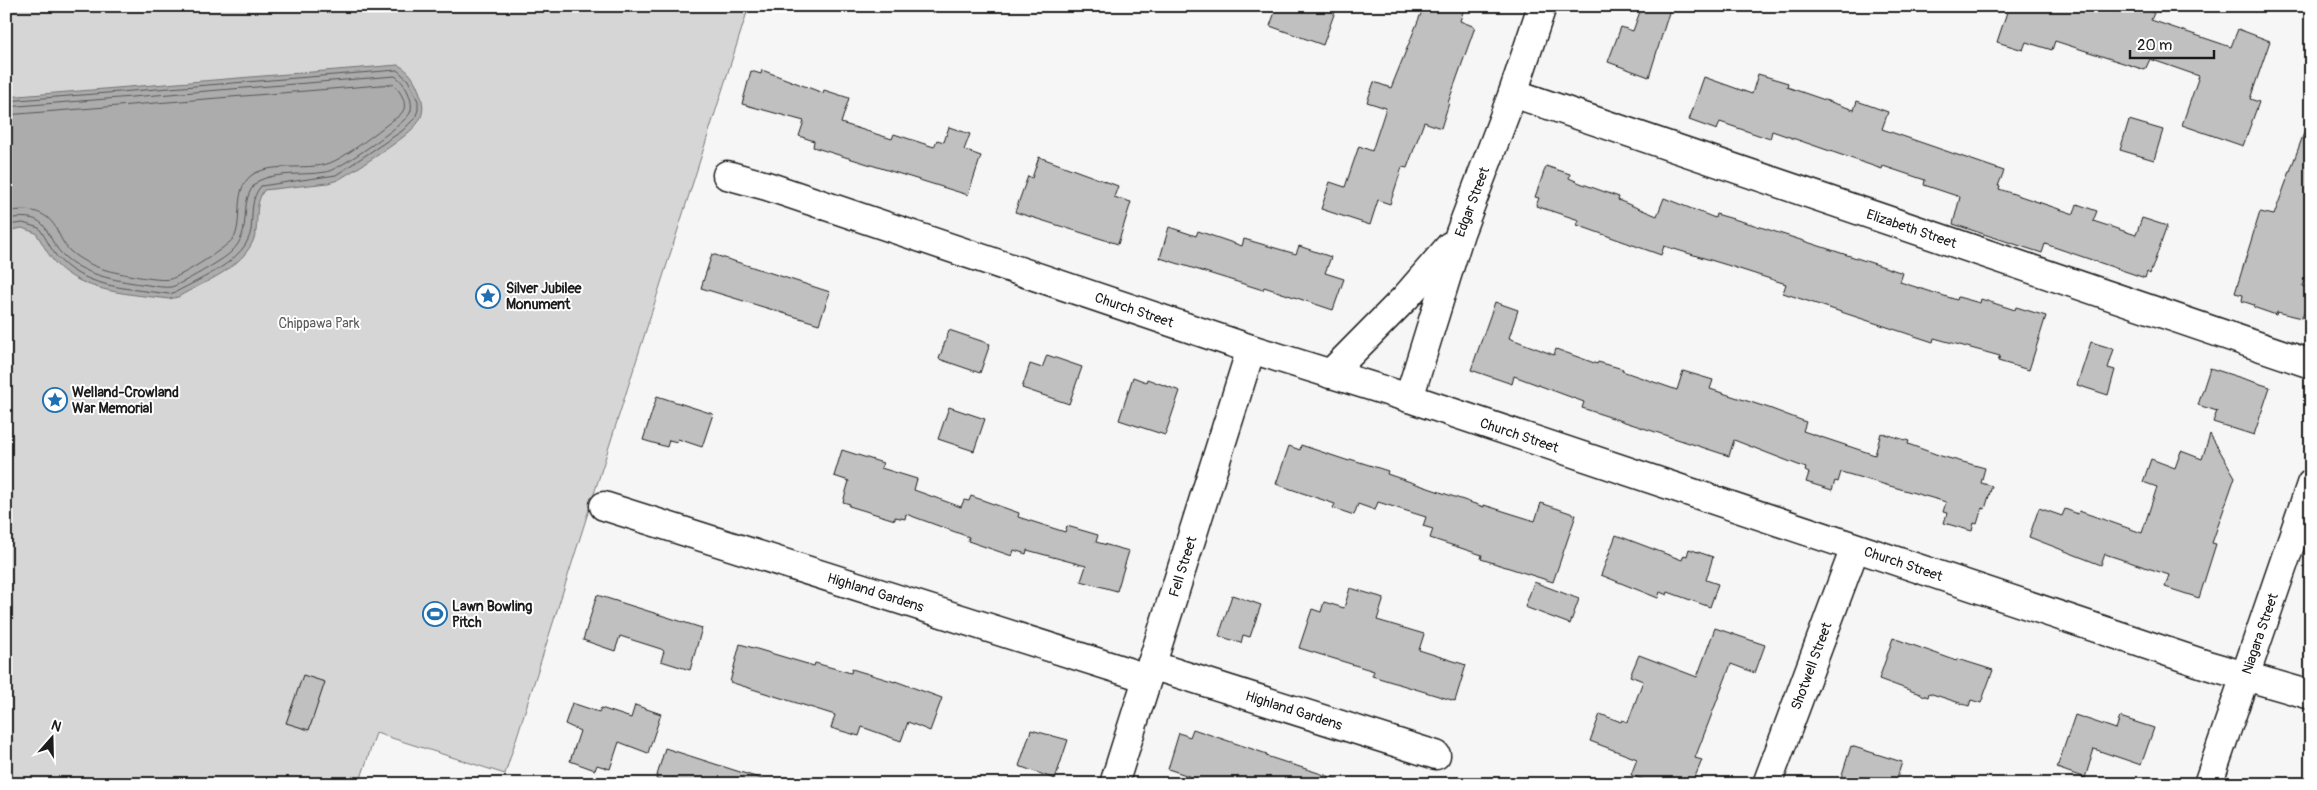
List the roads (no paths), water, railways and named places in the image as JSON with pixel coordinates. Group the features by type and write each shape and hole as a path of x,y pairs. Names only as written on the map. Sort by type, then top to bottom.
{"street":[{"name":"Edgar Street","path":"1408,398 1460,232 1542,6"},
{"name":"Elizabeth Street","path":"1512,93 2311,364"},
{"name":"Church Street","path":"727,175 767,186 1251,350 1408,398 2207,665 2311,695"},
{"path":"1330,374 1445,255 1460,232"},
{"name":"Fell Street","path":"1114,784 1251,350"},
{"name":"Niagara Street","path":"2208,784 2311,484"},
{"name":"Highland Gardens","path":"604,506 1149,672 1436,755"},
{"name":"Shotwell Street","path":"1766,784 1856,548"}],"water":[{"path":"398,65 411,76 422,98 422,114 414,128 382,152 338,180 328,183 264,190 258,205 256,231 252,243 245,254 225,271 178,297 169,299 110,291 95,287 68,274 57,265 36,233 22,228 6,231 6,97"}],"place":[{"name":"Silver Jubilee Monument","path":"488,296"},
{"name":"Welland-Crowland War Memorial","path":"55,400"},
{"name":"Lawn Bowling Pitch","path":"435,614"}],"park label":[{"name":"Chippawa Park","path":"319,323"}]}
